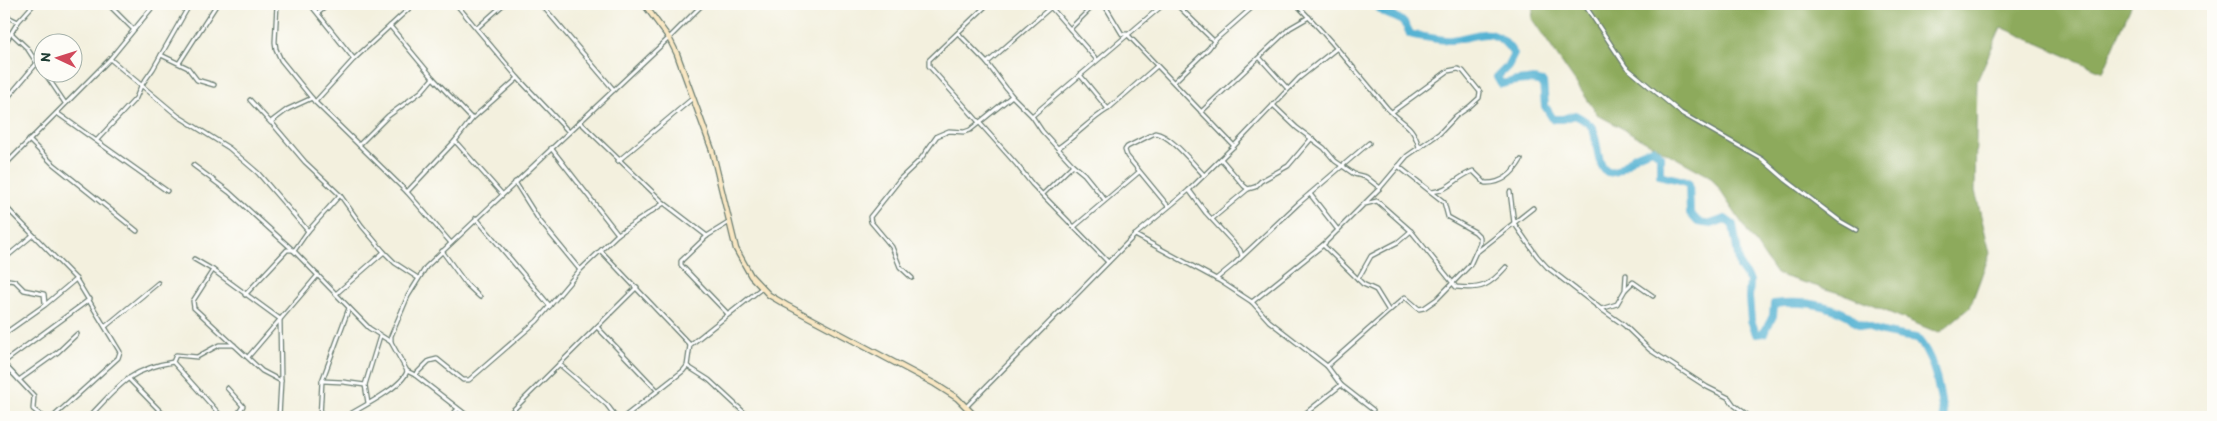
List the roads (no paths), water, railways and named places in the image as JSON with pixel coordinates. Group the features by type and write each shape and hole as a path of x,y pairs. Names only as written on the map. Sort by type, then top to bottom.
{"main road":[{"path":"644,4 669,38 693,98 718,170 728,223 740,259 751,276 762,288 786,305 935,384 966,407 976,417"}],"street":[{"path":"4,45 18,22 34,4"},
{"path":"108,4 133,29"},
{"path":"4,166 110,59 155,4"},
{"path":"97,140 134,100 190,4"},
{"path":"179,63 217,4"},
{"path":"277,4 276,49 281,60 313,100 407,192 451,243"},
{"path":"310,4 354,59"},
{"path":"318,13 328,4"},
{"path":"272,124 272,121 288,109 313,100 414,4"},
{"path":"456,4 518,78 569,132"},
{"path":"477,28 504,4"},
{"path":"541,4 614,90"},
{"path":"469,417 415,375 407,371 391,342 391,336 397,319 418,278 476,218 614,90 703,4"},
{"path":"988,4 929,60 929,66 1029,181 1108,262"},
{"path":"1070,29 1095,4"},
{"path":"1104,4 1122,34 1127,34 1234,146"},
{"path":"1032,116 1164,4"},
{"path":"1183,10 1186,4"},
{"path":"1177,5 1186,4"},
{"path":"1174,82 1214,41 1256,4"},
{"path":"1296,4 1338,48 1392,112 1411,128 1419,147"},
{"path":"1584,4 1626,67 1680,113 1762,159 1786,180 1840,221 1856,230"},
{"path":"987,64 1049,5 1097,60"},
{"path":"1177,5 1198,28 1214,41"},
{"path":"4,15 18,22"},
{"path":"1200,112 1290,28 1309,17"},
{"path":"390,26 472,119"},
{"path":"958,32 987,64 1012,96 1032,116 1042,131 1073,165 1084,174 1105,200"},
{"path":"11,33 32,56"},
{"path":"966,407 1134,235 1189,190 1221,160 1288,89 1324,57 1338,48"},
{"path":"161,55 188,68 197,80 214,85"},
{"path":"1260,58 1288,89"},
{"path":"110,59 178,116 237,154 258,173 308,231"},
{"path":"1058,148 1076,136 1087,124 1108,109 1157,66"},
{"path":"4,102 32,69"},
{"path":"1252,302 1323,245 1380,188 1398,166 1479,98 1480,92 1463,72 1458,69 1448,72 1392,112"},
{"path":"1080,75 1108,109"},
{"path":"359,145 388,116 422,91 434,78"},
{"path":"407,192 456,141 472,119 518,78"},
{"path":"50,82 65,103"},
{"path":"912,278 900,267 892,247 871,222 870,217 901,178 920,160 937,136 949,131 964,132 979,123 1012,96"},
{"path":"618,161 693,98"},
{"path":"250,100 305,162 340,195 362,226 384,252 395,263 418,278"},
{"path":"1273,105 1343,166 1354,174 1366,177 1380,188"},
{"path":"57,113 167,190"},
{"path":"580,122 618,161 664,203 706,236"},
{"path":"1168,206 1127,156 1126,150 1156,133 1170,140 1204,175"},
{"path":"1212,219 1248,189 1255,187 1261,181 1288,166 1311,138"},
{"path":"29,140 52,164 138,231"},
{"path":"456,141 502,194"},
{"path":"1215,279 1234,266 1246,252 1270,233 1310,194 1369,143"},
{"path":"551,148 618,234"},
{"path":"1221,160 1248,189"},
{"path":"1431,192 1444,190 1460,176 1473,171 1485,183 1494,184 1502,181 1521,160"},
{"path":"193,165 229,192 294,251 369,328 391,342"},
{"path":"1043,194 1073,165"},
{"path":"1398,166 1444,202 1448,217 1475,232 1480,238 1490,240"},
{"path":"1074,226 1140,172"},
{"path":"515,182 538,220 580,270"},
{"path":"1189,190 1240,250 1242,256"},
{"path":"1510,192 1514,224 1546,267 1624,325 1650,350 1707,387 1729,398 1734,405 1750,417"},
{"path":"1310,194 1338,230"},
{"path":"294,251 308,231 340,195"},
{"path":"1362,206 1372,201 1377,201 1411,231 1456,287 1476,290 1496,278 1506,268"},
{"path":"415,375 428,361 437,359 463,380 468,380 537,321 580,270 618,234 664,203"},
{"path":"4,205 76,279 106,326 120,355 53,417"},
{"path":"1475,254 1490,240 1498,237 1533,208"},
{"path":"476,218 550,306"},
{"path":"728,223 706,236 681,261 681,264 728,314"},
{"path":"1358,279 1371,256 1398,242 1411,231"},
{"path":"4,259 33,235"},
{"path":"1134,235 1215,279 1252,302 1269,321 1327,366 1341,385 1373,410"},
{"path":"1327,366 1405,297 1419,309 1424,308 1452,284 1463,270 1470,265 1480,238"},
{"path":"1323,245 1358,279 1376,290 1389,311"},
{"path":"245,295 287,250 294,251"},
{"path":"1240,250 1246,252"},
{"path":"601,251 690,345"},
{"path":"337,293 384,252"},
{"path":"442,252 466,284 480,297"},
{"path":"194,259 213,270 280,319"},
{"path":"213,270 200,287 192,304 262,371 281,381"},
{"path":"248,358 318,275"},
{"path":"1625,290 1626,275"},
{"path":"4,334 45,305 76,279"},
{"path":"4,284 9,280 15,281 24,290 44,294 45,305"},
{"path":"1600,309 1617,304 1625,290 1633,282 1653,296"},
{"path":"106,326 158,283"},
{"path":"506,417 598,328 637,287"},
{"path":"624,417 687,366 690,345 762,288"},
{"path":"44,417 33,409 34,396 4,363 90,299"},
{"path":"320,417 322,381 349,308"},
{"path":"279,417 281,381 280,319"},
{"path":"598,328 657,390"},
{"path":"19,380 58,352 77,334"},
{"path":"368,403 365,385 380,336"},
{"path":"89,417 128,378 140,370 172,362 176,355 197,357 220,345 234,345"},
{"path":"172,362 222,417"},
{"path":"559,364 606,405 616,417"},
{"path":"687,366 709,380 749,417"},
{"path":"345,417 397,384 406,376 407,371"},
{"path":"128,378 167,417"},
{"path":"322,381 365,385"},
{"path":"1301,417 1341,385"},
{"path":"227,388 243,406 236,417"},
{"path":"450,417 458,409"},
{"path":"155,417 161,412"}],"waterway":[{"path":"1376,4 1385,13 1403,22 1410,34 1449,40 1480,34 1494,35 1500,38 1514,54 1508,66 1497,77 1501,84 1527,80 1543,82 1545,106 1553,119 1563,119 1575,115 1585,120 1593,129 1601,163 1608,172 1617,171 1635,156 1653,149 1660,155 1660,175 1689,184 1690,213 1698,222 1711,224 1725,219 1733,225 1740,267 1750,281 1751,320 1756,334 1764,333 1773,316 1774,304 1793,303 1831,308 1849,316 1858,324 1889,333 1917,338 1924,347 1933,366 1944,417"}]}
